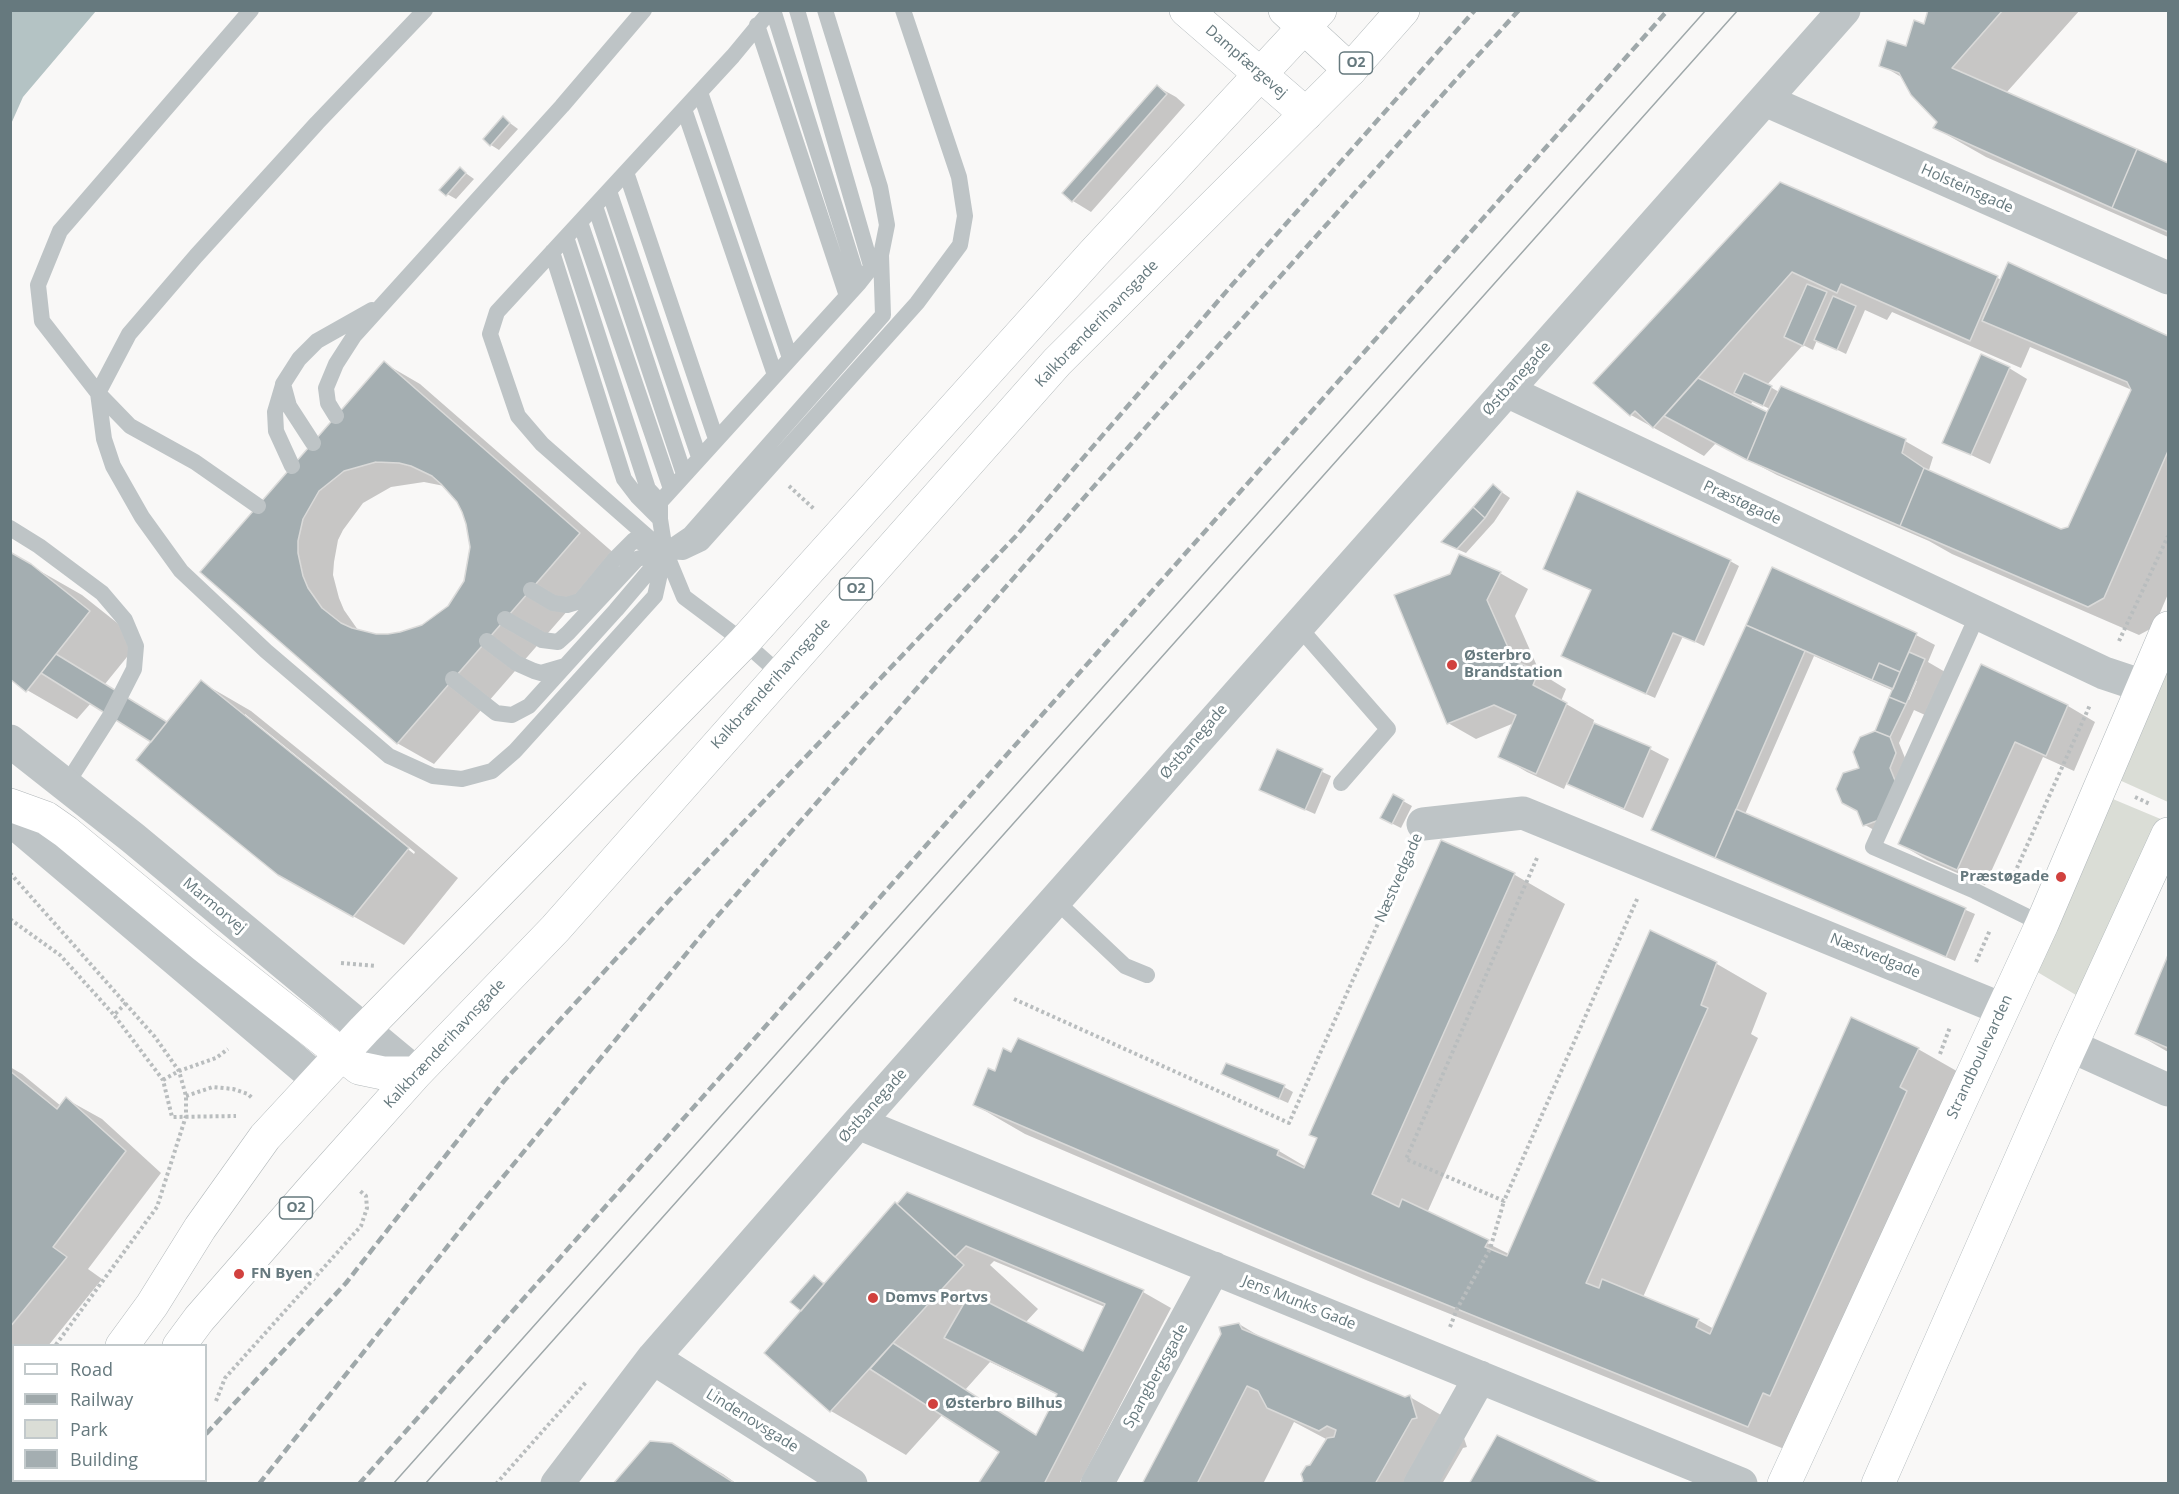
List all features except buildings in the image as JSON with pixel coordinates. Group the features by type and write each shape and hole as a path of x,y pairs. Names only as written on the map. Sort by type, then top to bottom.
{"main road":[{"name":"Dampfærgevej","path":"1186,10 1306,114"},
{"name":"Kalkbrænderihavnsgade","path":"180,1344 199,1319 309,1192 416,1073 555,929 1057,362 1350,70 1403,10"},
{"path":"123,1344 152,1305 200,1228 265,1137 364,1030 744,642 1093,254 1259,74 1303,16 1350,70"},
{"name":"Strandboulevarden","path":"1784,1484 2042,924 2169,628"},
{"path":"10,805 46,818 66,832 110,885 197,959 359,1068 383,1073 416,1073"},
{"path":"1878,1484 2071,1046 2169,834"}],"street":[{"name":"Østbanegade","path":"558,1484 653,1358 858,1123 1844,10"},
{"name":"Holsteinsgade","path":"1765,100 2169,278"},
{"name":"Præstøgade","path":"1507,391 2104,673 2143,686"},
{"name":"Marmorvej","path":"10,741 133,838 416,1073"},
{"name":"Næstvedgade","path":"1423,824 1523,813 2002,1009"},
{"path":"10,819 110,885"},
{"path":"197,959 317,1079"},
{"path":"2071,1046 2169,1090"},
{"name":"Jens Munks Gade","path":"858,1123 1741,1484"},
{"name":"Spangbergsgade","path":"1097,1484 1214,1269"},
{"name":"Lindenovsgade","path":"653,1358 851,1484"},
{"path":"1420,1484 1480,1377"}],"lane":[{"path":"251,10 60,231 38,285 42,321 98,393 130,426 195,462 258,506"},
{"path":"425,10 317,123 196,256 129,334 98,393 104,439 113,466 142,517 181,571 274,658 389,756 432,776 462,779 492,771 515,751 656,596 665,551"},
{"path":"336,416 328,403 326,388 336,364 354,336 562,106 644,10"},
{"path":"665,551 542,444 518,416 490,334 497,312 700,92 772,10 860,283"},
{"path":"505,619 542,640 558,642 637,559 665,551 690,534 883,315 876,262 797,10"},
{"path":"665,495 860,283 876,262 886,225 880,188 825,10"},
{"path":"531,590 553,603 567,605 580,601 634,540 665,551 683,552 702,543 917,303 960,245 965,216 959,177 903,10"},
{"path":"757,25 847,296"},
{"path":"700,92 790,358"},
{"path":"684,109 775,375"},
{"path":"626,172 716,439"},
{"path":"609,190 699,457"},
{"path":"595,206 684,474"},
{"path":"580,222 665,495 660,519 665,551 684,597 744,642 780,674"},
{"path":"566,237 648,489 665,495"},
{"path":"552,252 624,479 660,519"},
{"path":"292,466 276,431 275,412 283,384 299,359 317,341 386,302"},
{"path":"283,384 289,406 313,442"},
{"path":"10,528 39,546 102,593 124,620 136,646 134,669 110,716 66,785"},
{"path":"453,679 496,713 512,715 529,706 652,569 665,551"},
{"path":"1978,614 1873,847 1975,891 2042,924"},
{"path":"1297,625 1388,729 1341,783"},
{"path":"487,640 516,663 534,671 541,673 566,665"},
{"path":"110,885 133,838"},
{"path":"1055,900 1125,966 1147,975"},
{"path":"197,959 222,913"}],"path":[{"path":"781,478 842,534"},
{"name":"Næstvedgade","path":"982,984 1289,1123 1423,824"},
{"path":"1504,1201 1406,1160 1552,825"},
{"path":"1457,1309 1490,1249 1504,1201 1652,865"},
{"path":"10,873 155,1037 179,1071 186,1096 186,1116 157,1207 56,1344"},
{"path":"10,919 60,955 114,1015 163,1080 172,1117 240,1116"},
{"path":"114,1015 126,1003"},
{"path":"163,1080 179,1071"},
{"path":"186,1096 213,1087 233,1089 248,1094"},
{"path":"216,1401 225,1378 361,1226 367,1208 366,1196 354,1186"}],"green space":[{"path":"2168,662 2168,802 2117,779"},
{"path":"2108,797 2163,820 2081,998 2034,970"}],"shaded area":[{"path":"11,10 96,11 23,97 11,124"}],"tram line":[{"path":"393,1484 1706,10"},
{"path":"425,1484 1738,10"}],"railway":[{"path":"207,1433 346,1283 504,1081 678,891 1016,536 1231,286 1475,10"},
{"path":"259,1484 485,1199 713,921 1160,411 1519,10"},
{"path":"359,1484 1668,10"}],"place":[{"name":"Østerbro Brandstation","path":"1452,665"},
{"name":"Præstøgade","path":"2061,877"},
{"name":"FN Byen","path":"239,1274"},
{"name":"Domvs Portvs","path":"873,1298"},
{"name":"Østerbro Bilhus","path":"933,1404"}]}
